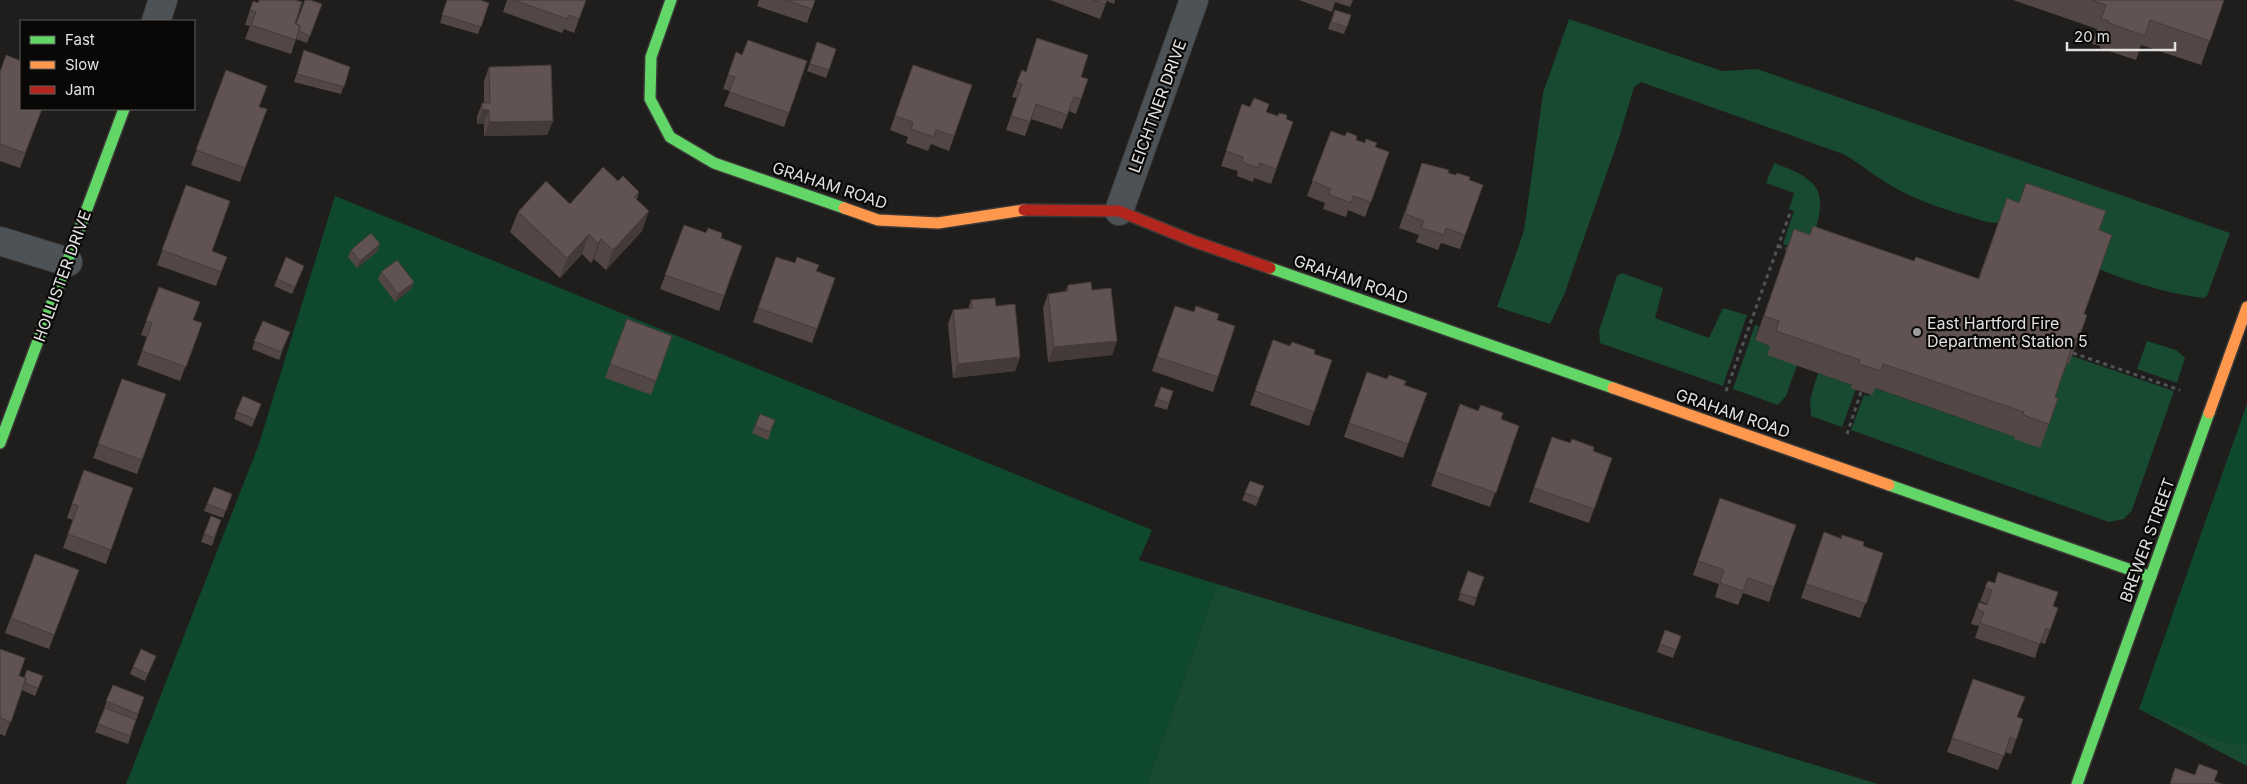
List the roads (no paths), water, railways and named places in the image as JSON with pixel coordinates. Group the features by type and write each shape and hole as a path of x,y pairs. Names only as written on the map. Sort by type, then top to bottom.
{"street":[{"path":"156,20 163,0"},
{"name":"GRAHAM ROAD","path":"671,0 651,57 650,100 670,137 714,163 878,220 938,222 1029,209 1119,211 1193,241 2151,577"},
{"name":"LEICHTNER DRIVE","path":"1119,211 1194,0"},
{"name":"HOLLISTER DRIVE","path":"0,443 124,110"},
{"path":"0,242 68,262"},
{"name":"BREWER STREET","path":"2077,784 2247,307"}],"place":[{"name":"East Hartford Fire Department Station 5","path":"1917,332"}]}
